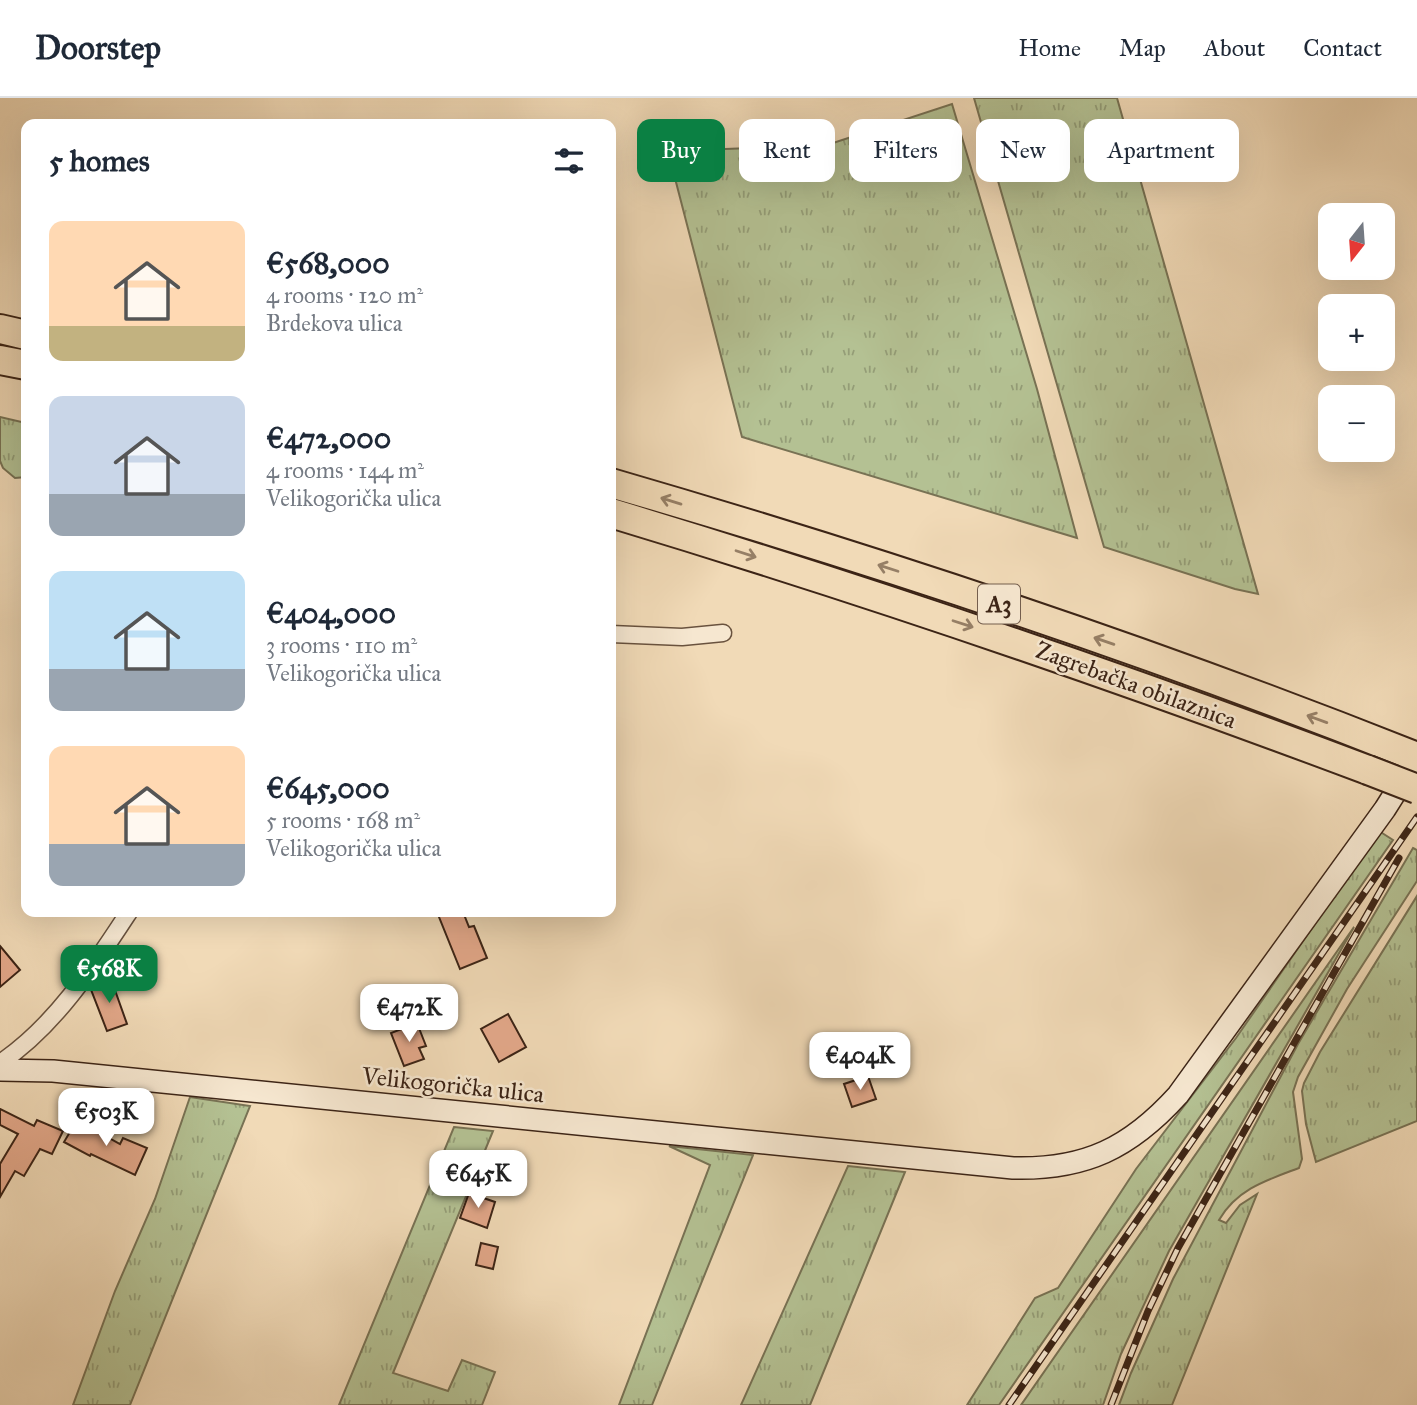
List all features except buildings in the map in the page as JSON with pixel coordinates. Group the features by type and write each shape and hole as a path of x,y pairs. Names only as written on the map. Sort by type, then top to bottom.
{"highway":[{"path":"0,330 21,334"},
{"path":"0,360 21,364"},
{"name":"Zagrebačka obilaznica","path":"616,485 1000,605 1125,648 1417,758"},
{"name":"Zagrebačka obilaznica","path":"616,514 992,633 1417,789"}],"street":[{"path":"616,634 682,637 723,633"},
{"name":"Velikogorička ulica","path":"0,1070 66,1072 1042,1169 1092,1157 1119,1146 1140,1133 1178,1096 1385,809 1417,758"},
{"path":"0,1063 48,1023 85,976 126,917"}],"green space":[{"path":"974,98 1117,98 1123,119 1084,119 1084,182 1141,182 1258,594 1104,547 998,182 1070,182 1070,119 980,119"},
{"path":"952,104 956,119 906,119"},
{"path":"849,138 849,182 962,182 962,138 1037,389 1077,538 742,437 676,182 725,182 725,149 739,148 739,182 835,182 835,142"},
{"path":"0,417 21,422 21,477 15,478 3,468 0,461"},
{"path":"1379,831 1393,840 999,1405 967,1405 1035,1298 1058,1288 1136,1169 1236,1038"},
{"path":"1413,848 1417,850 1417,881 1347,989 1298,1077 1293,1092 1302,1159 1299,1168 1244,1193 1226,1209 1219,1220 1226,1223 1240,1205 1257,1194 1172,1405 1119,1405 1173,1279 1298,1044"},
{"path":"1417,896 1417,1121 1316,1162 1306,1124 1302,1091 1304,1083 1320,1052"},
{"path":"1354,927 1169,1251 1121,1354 1103,1405 1021,1405"},
{"path":"190,1097 250,1106 130,1405 73,1405 115,1291 155,1199"},
{"path":"454,1127 493,1131 393,1373 448,1391 462,1360 495,1372 482,1405 339,1405"},
{"path":"669,1146 753,1155 652,1405 619,1405 710,1165"},
{"path":"848,1166 905,1172 810,1405 741,1405"}],"railway":[{"path":"1009,1405 1417,817"},
{"path":"1111,1405 1148,1311 1178,1248 1399,858"}]}
